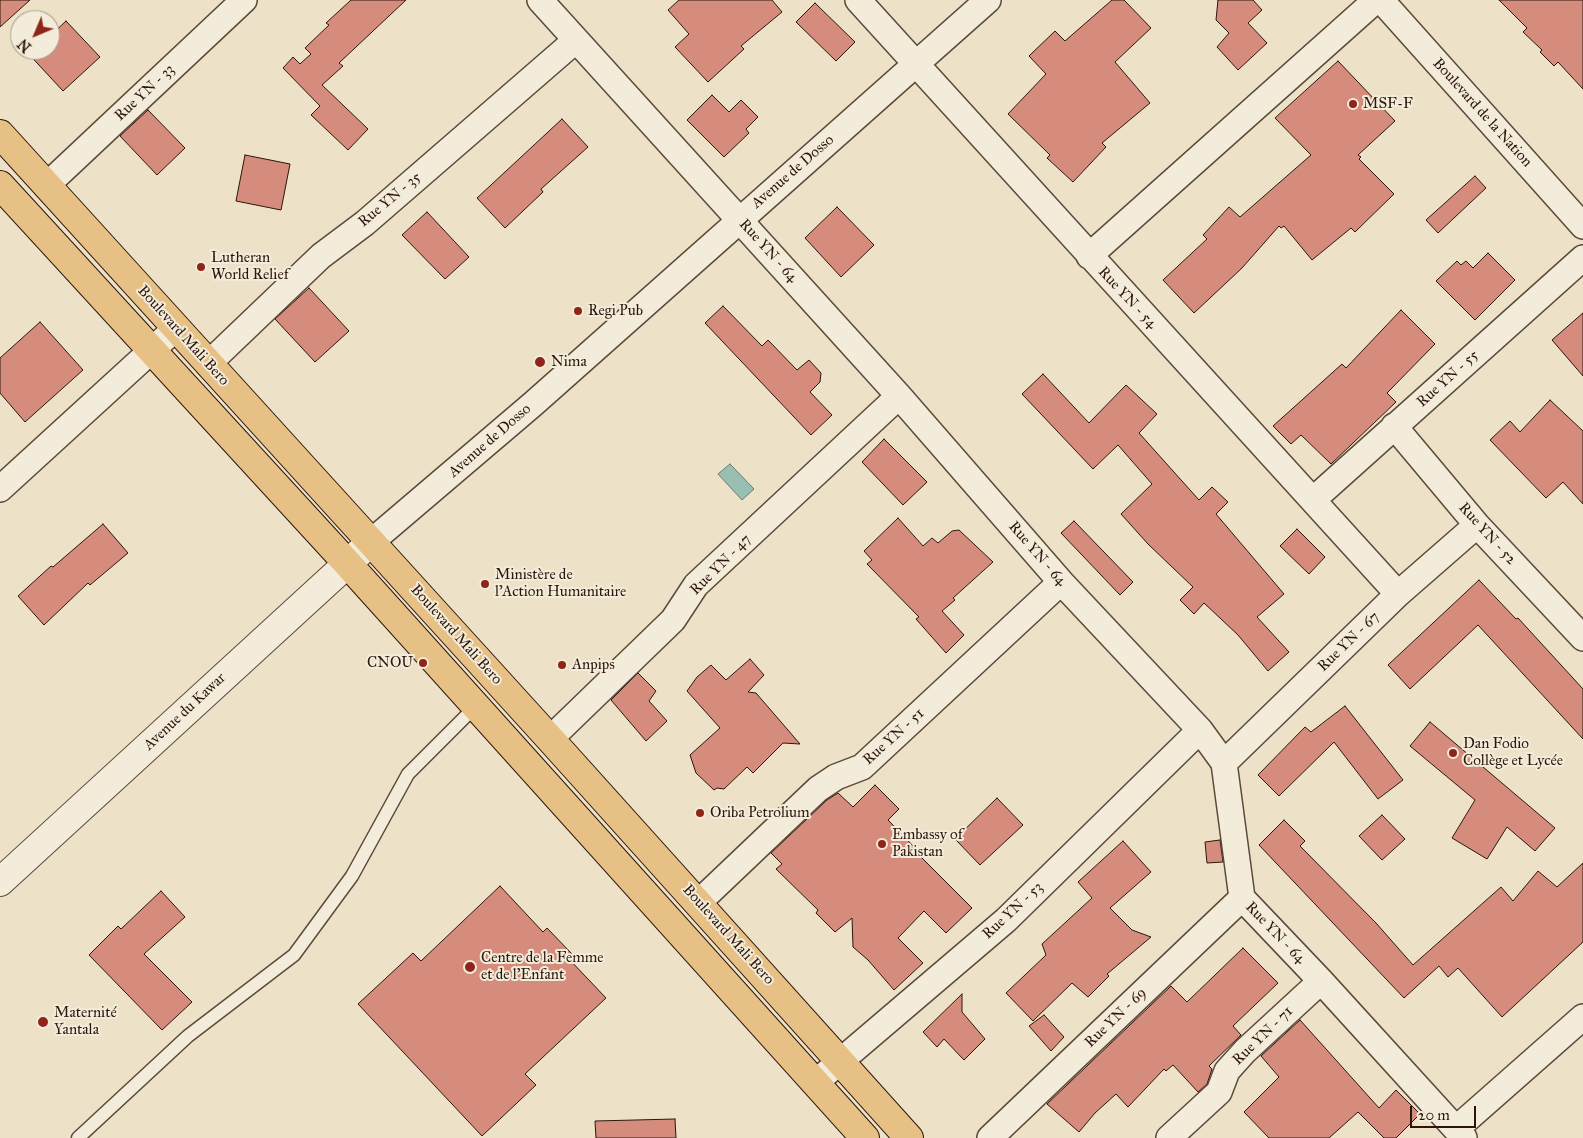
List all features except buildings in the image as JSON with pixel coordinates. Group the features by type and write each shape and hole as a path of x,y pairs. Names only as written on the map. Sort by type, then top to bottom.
{"main road":[{"name":"Boulevard Mali Bero","path":"0,134 841,1059 909,1138"},
{"path":"0,186 347,563 865,1138"}],"street":[{"name":"Rue YN - 33","path":"46,186 244,0"},
{"name":"Rue YN - 64","path":"540,0 899,396 1061,582 1200,730 1224,763 1242,898 1321,980 1460,1133"},
{"name":"Rue YN - 54","path":"858,0 914,65 1398,594"},
{"name":"Avenue de Dosso","path":"372,542 533,404 739,219 988,0"},
{"path":"1089,256 1376,0"},
{"name":"Boulevard de la Nation","path":"1381,0 1583,226"},
{"name":"Rue YN - 35","path":"208,364 321,256 365,223 576,40"},
{"name":"Rue YN - 55","path":"1314,500 1394,426 1583,258"},
{"path":"0,489 176,328"},
{"name":"Rue YN - 47","path":"550,739 673,620 696,585 899,396"},
{"name":"Rue YN - 52","path":"1394,426 1477,525 1583,638"},
{"name":"Rue YN - 67","path":"1224,763 1398,594 1477,525"},
{"name":"Avenue du Kawar","path":"0,882 372,542"},
{"name":"Rue YN - 51","path":"698,903 818,789 836,777 862,767 1061,582"},
{"name":"Rue YN - 53","path":"816,1082 1006,920 1200,730"},
{"name":"Rue YN - 69","path":"990,1138 1242,898"},
{"name":"Rue YN - 71","path":"1169,1138 1219,1092 1227,1071 1245,1051 1321,980"},
{"path":"1460,1133 1583,1017"}],"lane":[{"path":"78,1138 188,1036 294,955 352,876 408,774 476,706"}],"water":[{"path":"730,464 754,489 742,500 718,474"}],"place":[{"name":"MSF-F","path":"1353,104"},
{"name":"Lutheran World Relief","path":"201,267"},
{"name":"Regi Pub","path":"578,311"},
{"name":"Nima","path":"540,362"},
{"name":"Ministère de l'Action Humanitaire","path":"485,584"},
{"name":"CNOU","path":"423,663"},
{"name":"Anpips","path":"562,665"},
{"name":"Dan Fodio Collège et Lycée","path":"1453,753"},
{"name":"Oriba Petrolium","path":"700,813"},
{"name":"Embassy of Pakistan","path":"882,844"},
{"name":"Centre de la Femme et de l'Enfant","path":"470,967"},
{"name":"Maternité Yantala","path":"43,1022"}]}
